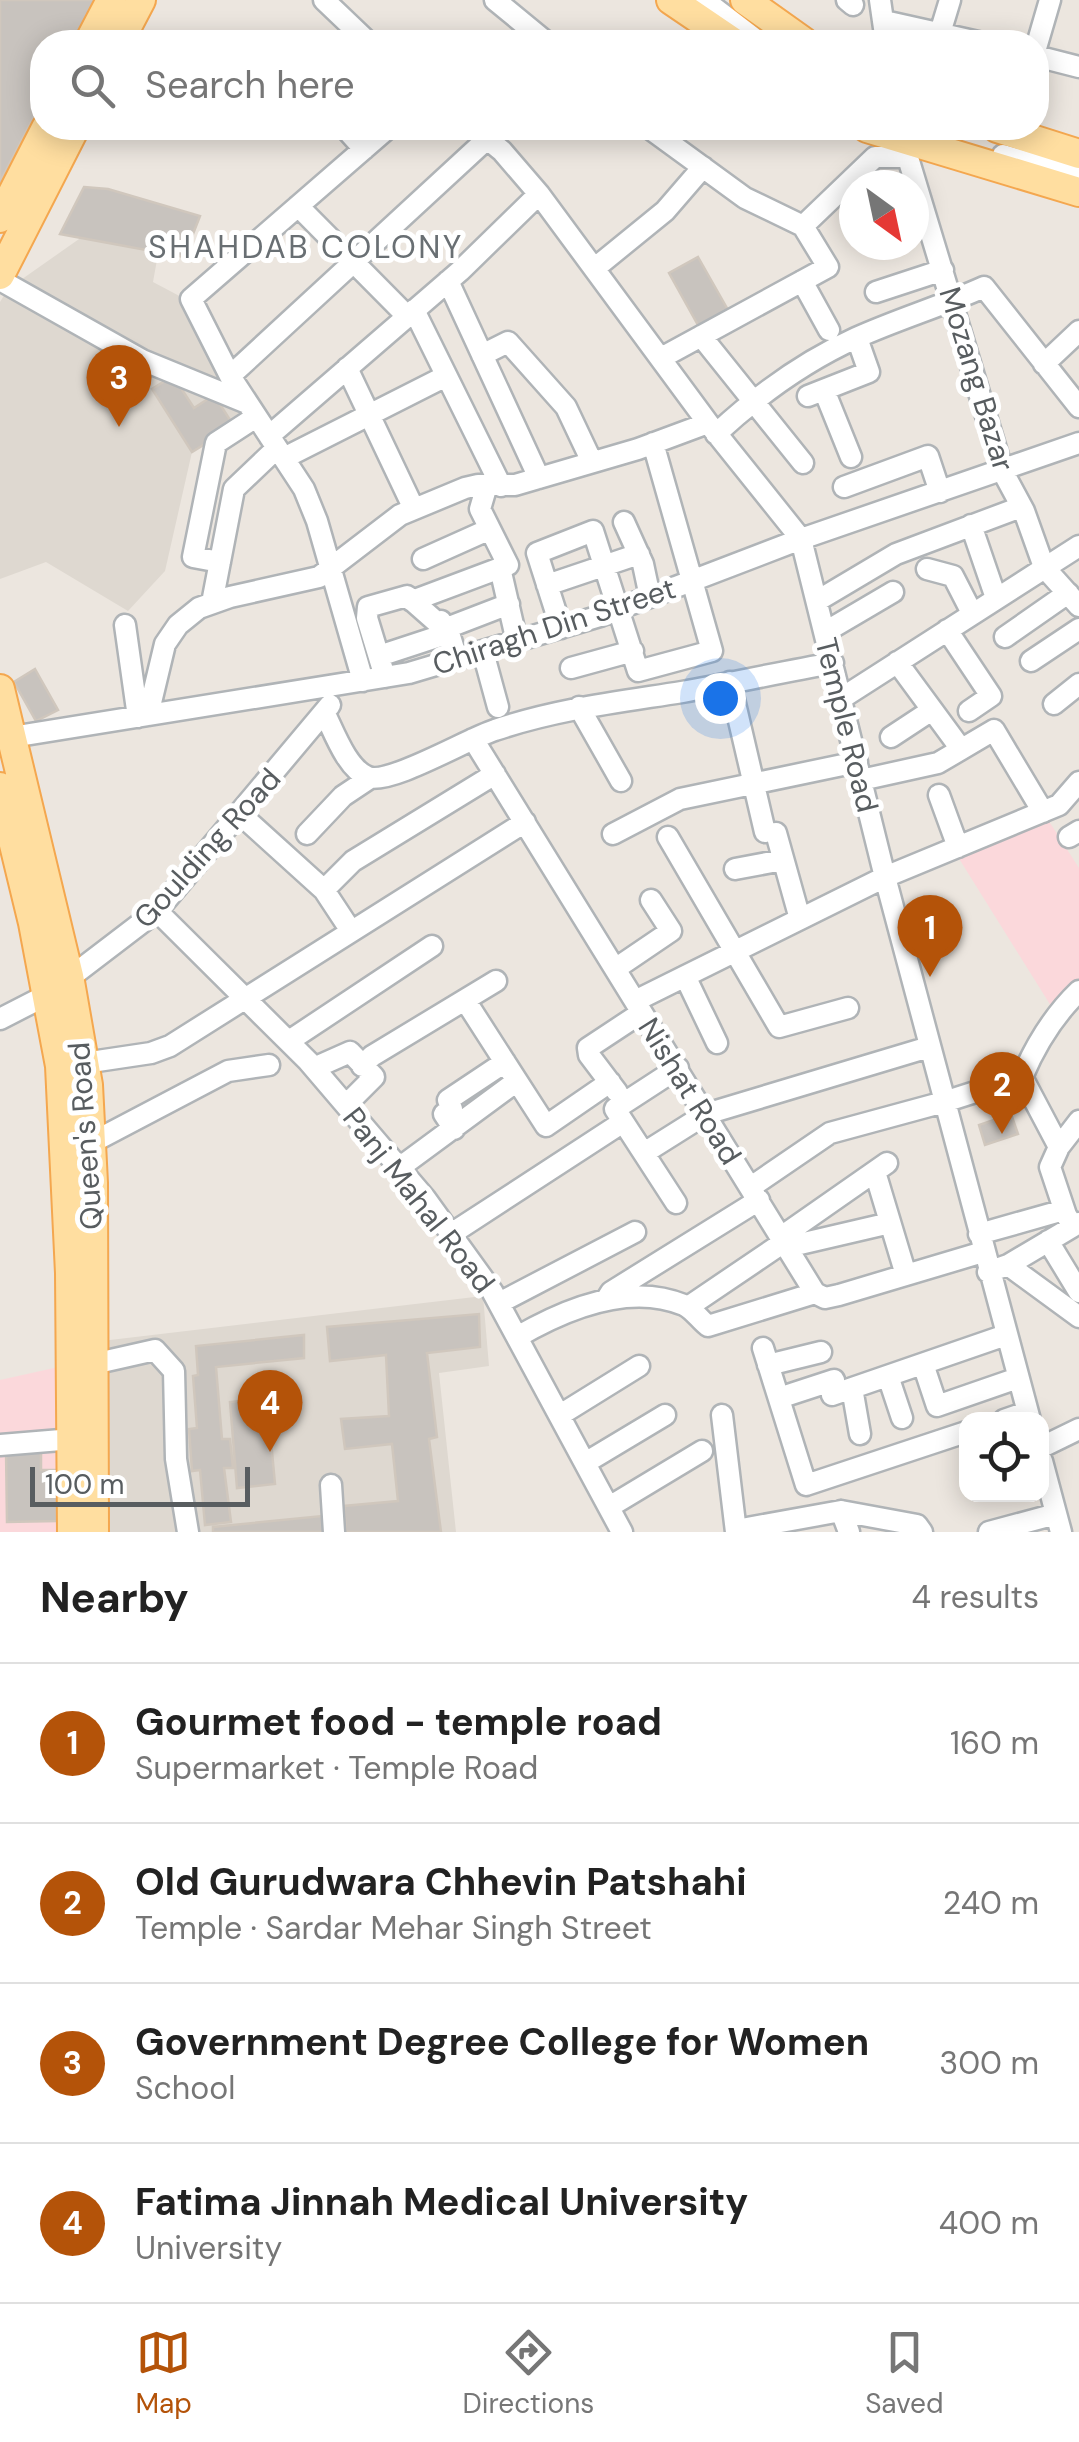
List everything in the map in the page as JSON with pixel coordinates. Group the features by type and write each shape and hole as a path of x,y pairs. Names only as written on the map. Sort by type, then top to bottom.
{"main road":[{"path":"95,30 111,0"},
{"path":"126,30 142,0"},
{"path":"745,0 787,30"},
{"path":"684,3 718,30"},
{"path":"0,218 40,140"},
{"path":"0,277 69,140"},
{"path":"1035,140 1079,154"},
{"path":"906,141 1079,192"},
{"name":"Queen's Road","path":"0,689 6,738 69,976 84,1063 91,1143 94,1532"},
{"name":"Queen's Road","path":"0,787 60,1066 73,1439 72,1532"}],"street":[{"path":"324,0 355,30"},
{"path":"495,0 531,30"},
{"path":"941,30 950,0"},
{"path":"1041,30 1050,0"},
{"path":"684,3 736,30"},
{"path":"883,21 922,30"},
{"path":"1049,59 1079,67"},
{"path":"356,140 364,148"},
{"path":"363,681 317,521 304,489 230,376 191,299 374,140"},
{"path":"230,376 353,261 473,140"},
{"name":"Temple Road","path":"489,140 539,194 712,429 801,538 885,877 944,1102 990,1256 1006,1336 1028,1412"},
{"path":"661,358 828,267 804,226 745,198 666,140"},
{"path":"864,140 876,157"},
{"path":"804,226 876,157 906,141 1079,177"},
{"name":"Mozang Bazar","path":"906,141 1003,472 1044,567 1073,600"},
{"path":"595,268 665,211 703,167"},
{"path":"212,603 234,489 347,368 448,282 539,194"},
{"path":"298,206 410,313 446,376 494,485"},
{"path":"876,292 943,270"},
{"path":"0,277 142,360 252,410"},
{"path":"802,281 829,330"},
{"path":"448,282 539,478"},
{"path":"143,716 165,644 178,624 199,608 263,589 300,583 331,569 370,535 414,509 465,488 539,478 712,429 811,361 984,286 1079,406"},
{"path":"1044,364 1079,331"},
{"path":"701,336 803,463"},
{"path":"851,457 816,393 869,372 857,338"},
{"path":"482,355 508,342 566,408 592,462"},
{"path":"347,368 414,509"},
{"path":"276,447 369,415 446,376"},
{"path":"220,562 192,558 216,443 252,410"},
{"path":"561,628 536,552 592,530 638,671 712,651 653,444"},
{"name":"Chiragh Din Street","path":"6,738 340,686 483,652 620,608 801,538 1079,444"},
{"path":"844,487 928,456 940,492"},
{"path":"386,677 367,618 368,607 406,596 422,597 508,565 480,510 494,485"},
{"path":"817,600 896,554 1021,507"},
{"path":"624,522 650,597"},
{"path":"971,526 996,598"},
{"path":"423,559 490,529"},
{"path":"842,698 1079,546"},
{"path":"547,586 638,554"},
{"path":"500,568 518,642"},
{"path":"927,569 953,576 972,613"},
{"path":"825,632 893,592"},
{"path":"422,597 446,631 457,659"},
{"path":"1004,636 1073,600"},
{"path":"379,656 509,604"},
{"path":"125,625 143,716"},
{"path":"1031,661 1079,629"},
{"path":"946,630 991,696 969,712"},
{"path":"571,668 633,650"},
{"path":"483,652 498,708"},
{"path":"897,662 961,749"},
{"path":"306,834 343,796 370,778 390,775 491,731 579,707 832,663"},
{"path":"730,682 754,784 800,919"},
{"path":"1054,704 1079,684"},
{"name":"Goulding Road","path":"0,1019 47,995 157,911 325,714 340,686"},
{"path":"579,707 621,780"},
{"path":"892,737 932,710"},
{"path":"325,714 357,770 370,778"},
{"path":"613,834 680,799 754,784 938,763 994,730 1043,812"},
{"name":"Nishat Road","path":"473,739 816,1293"},
{"path":"324,890 353,861 495,774"},
{"path":"676,1203 644,1153 610,1082 588,1048 638,1007 685,976 885,877 1059,806 1079,782"},
{"path":"939,795 958,847"},
{"path":"240,814 324,890 351,931"},
{"path":"84,1063 151,1053 170,1046 525,822"},
{"path":"668,837 779,1028 848,1008"},
{"path":"736,869 783,860"},
{"path":"615,969 672,931 651,900"},
{"name":"Panj Mahal Road","path":"157,911 314,1068 450,1234 499,1303 622,1532"},
{"path":"289,1042 432,946"},
{"path":"685,976 717,1043"},
{"path":"362,1066 372,1056 496,980"},
{"path":"605,1302 612,1292 755,1194 830,1133 1022,1077 1035,1046 1056,1014 1079,991"},
{"path":"465,1000 546,1126 610,1082"},
{"path":"644,1153 706,1114 930,1047"},
{"path":"314,1068 350,1052 374,1078 346,1105"},
{"path":"454,1129 444,1114 452,1109 448,1100 505,1062"},
{"path":"91,1143 228,1071 269,1065"},
{"path":"450,1234 624,1112 678,1068"},
{"path":"1022,1077 1059,1147"},
{"path":"399,1168 517,1081"},
{"path":"1071,1210 1050,1167 1059,1147 1079,1121"},
{"path":"688,1306 784,1242 881,1168 890,1223 906,1276"},
{"path":"990,1256 1071,1210"},
{"path":"517,1337 557,1314 641,1296 688,1306 708,1326 816,1293 825,1298 839,1296 1048,1241 1071,1210"},
{"path":"784,1242 890,1223"},
{"path":"499,1303 634,1232"},
{"path":"1048,1241 1075,1302"},
{"path":"990,1256 1075,1302"},
{"path":"779,1398 888,1376 1006,1336"},
{"path":"93,1364 155,1350 174,1371 176,1459 188,1532"},
{"path":"821,1352 766,1356 806,1485 959,1433"},
{"path":"923,1364 937,1406 1018,1378"},
{"path":"560,1416 639,1366"},
{"path":"888,1376 902,1418"},
{"path":"839,1388 860,1434"},
{"path":"956,1399 960,1412"},
{"path":"722,1414 736,1531 841,1511 917,1525 922,1532"},
{"path":"585,1463 666,1415"},
{"path":"1049,1444 1079,1429"},
{"path":"0,1445 73,1439"},
{"path":"609,1508 702,1451"},
{"path":"331,1485 334,1532"},
{"path":"989,1532 1059,1523 1049,1487"},
{"path":"841,1511 849,1532"}],"shaded area":[{"path":"89,232 160,243 153,282 187,300 254,415 192,452 165,571 128,611 46,562 0,579 0,302 8,289"},
{"path":"1043,812 1079,868 1079,991 1056,1014 953,849"},
{"path":"483,1296 489,1366 439,1373 456,1532 94,1532 93,1342"},
{"path":"72,1364 72,1532 0,1532 0,1380"}],"building":[{"path":"0,0 96,0 80,30 30,30 30,124 0,182"},
{"path":"84,187 108,189 200,216 184,257 60,234"},
{"path":"698,257 732,317 703,334 669,273"},
{"path":"173,376 194,408 214,395 234,426 192,452 152,389"},
{"path":"35,669 58,710 36,721 14,682"},
{"path":"1011,1114 1018,1134 985,1145 979,1125"},
{"path":"479,1314 480,1347 427,1353 437,1437 429,1439 441,1532 346,1532 344,1506 398,1501 392,1444 345,1449 341,1419 389,1416 386,1355 330,1361 327,1327"},
{"path":"304,1335 304,1358 216,1367 222,1439 230,1439 233,1468 224,1468 231,1522 205,1525 200,1470 192,1471 189,1429 197,1428 193,1376 198,1375 196,1346"},
{"path":"267,1398 275,1484 237,1488 230,1402"},
{"path":"6,1450 41,1450 41,1470 56,1470 57,1521 7,1522"},
{"path":"322,1516 324,1532 213,1532 213,1527"}],"place":[{"name":"Government Degree College for Women","path":"119,427"},
{"name":"Gourmet food - temple road","path":"930,977"},
{"name":"Old Gurudwara Chhevin Patshahi","path":"1002,1134"},
{"name":"Fatima Jinnah Medical University","path":"270,1452"}],"district":[{"name":"SHAHDAB COLONY","path":"306,247"}]}
